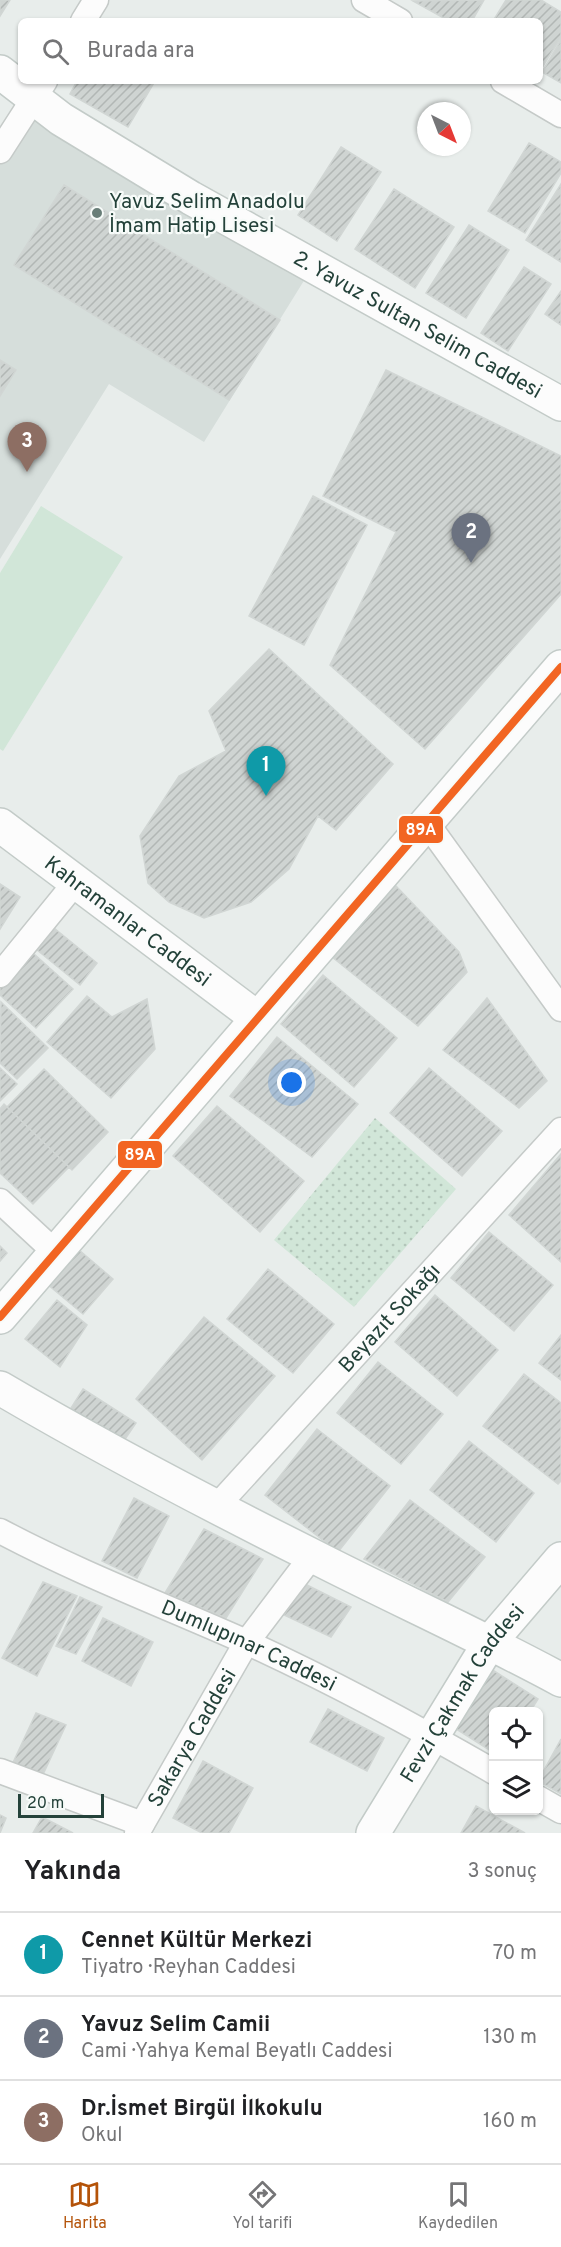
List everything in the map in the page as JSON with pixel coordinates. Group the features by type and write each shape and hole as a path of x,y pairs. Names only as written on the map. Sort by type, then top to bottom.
{"street":[{"path":"85,18 96,0"},
{"path":"364,0 395,18"},
{"name":"2. Yavuz Sultan Selim Caddesi","path":"0,72 18,80"},
{"path":"508,84 561,115"},
{"path":"0,151 39,89"},
{"name":"2. Yavuz Sultan Selim Caddesi","path":"39,89 61,118 191,198 561,404"},
{"path":"0,1317 561,667"},
{"path":"426,822 561,1009"},
{"name":"Kahramanlar Caddesi","path":"0,825 257,1018"},
{"path":"0,975 75,883"},
{"name":"Beyazıt Sokağı","path":"217,1506 561,1130"},
{"path":"0,1201 55,1252"},
{"path":"0,1388 85,1438 312,1556 490,1641 561,1680"},
{"name":"Dumlupınar Caddesi","path":"0,1531 45,1555 246,1642 430,1735 489,1769"},
{"name":"Sakarya Caddesi","path":"139,1828 246,1642 312,1556"},
{"name":"Fevzi Çakmak Caddesi","path":"373,1833 430,1735 490,1641 561,1559"},
{"path":"0,1771 139,1828"},
{"path":"543,1801 561,1811"}],"shaded area":[{"name":"Yavuz Selim Anadolu İmam Hatip Lisesi","path":"23,111 305,279 204,442 109,384 0,559 0,148"}],"green space":[{"path":"41,506 123,557 3,751 0,749 0,573"},
{"path":"375,1118 456,1189 354,1307 274,1240"}],"building":[{"path":"0,0 10,0 0,16"},
{"path":"484,0 474,18 444,18 413,1"},
{"path":"506,0 541,0 561,12 561,37 543,66 543,18 495,18"},
{"path":"561,40 561,83 543,73"},
{"path":"75,84 153,84 128,127 70,94"},
{"path":"529,143 561,162 561,173 525,233 488,211"},
{"path":"341,147 381,172 337,241 298,215"},
{"path":"561,184 561,262 526,240"},
{"path":"64,185 280,320 229,400 14,265"},
{"path":"394,189 454,227 415,288 355,249"},
{"path":"469,225 509,250 466,318 426,293"},
{"path":"524,267 551,284 508,351 481,333"},
{"path":"561,291 561,325 545,314"},
{"path":"0,360 16,370 0,396"},
{"path":"0,360 16,370 0,396"},
{"path":"386,370 561,456 561,594 425,749 330,665 396,532 323,496"},
{"path":"313,496 367,525 304,645 249,616"},
{"path":"269,649 393,764 336,830 318,816 289,869 251,902 204,918 169,902 148,883 140,836 179,776 226,751 209,711"},
{"path":"0,884 20,897 0,929"},
{"path":"396,886 459,952 467,972 418,1026 332,957"},
{"path":"54,928 97,963 80,985 37,950"},
{"path":"33,953 73,989 36,1028 0,995 0,988"},
{"path":"323,975 397,1038 354,1087 281,1024"},
{"path":"87,996 112,1017 147,999 155,1049 111,1098 47,1042"},
{"path":"487,998 547,1081 519,1108 443,1050"},
{"path":"1,1002 48,1048 17,1079 0,1063"},
{"path":"277,1037 358,1104 312,1157 230,1096"},
{"path":"0,1068 17,1084 0,1101"},
{"path":"429,1068 502,1131 462,1176 390,1113"},
{"path":"44,1069 108,1132 72,1170 7,1107"},
{"path":"4,1104 69,1167 33,1204 0,1173 0,1109"},
{"path":"217,1106 304,1181 260,1232 173,1156"},
{"path":"561,1154 561,1262 509,1215"},
{"path":"489,1232 553,1285 514,1331 451,1278"},
{"path":"72,1244 113,1279 83,1314 41,1279"},
{"path":"0,1246 7,1253 0,1261"},
{"path":"268,1269 334,1324 293,1373 227,1319"},
{"path":"435,1295 498,1350 457,1396 395,1342"},
{"path":"57,1300 87,1325 60,1367 25,1339"},
{"path":"204,1317 275,1376 202,1460 136,1399"},
{"path":"561,1335 561,1380 539,1363"},
{"path":"378,1362 443,1414 401,1464 337,1413"},
{"path":"524,1374 561,1403 561,1481 558,1484 483,1426"},
{"path":"83,1389 136,1423 115,1454 61,1424"},
{"path":"317,1429 390,1486 338,1552 265,1495"},
{"path":"469,1441 534,1493 496,1542 430,1490"},
{"path":"134,1498 169,1516 137,1578 102,1561"},
{"path":"410,1500 485,1557 448,1602 364,1559"},
{"path":"204,1529 263,1559 226,1618 165,1593"},
{"path":"43,1582 77,1596 37,1676 2,1658"},
{"path":"303,1583 351,1607 331,1637 284,1615"},
{"path":"80,1597 102,1607 76,1654 56,1646"},
{"path":"103,1618 153,1642 131,1686 82,1661"},
{"path":"491,1669 538,1699 533,1707 489,1707 489,1750 453,1727"},
{"path":"328,1709 384,1738 367,1771 310,1742"},
{"path":"36,1713 66,1725 40,1781 11,1767"},
{"path":"561,1739 561,1794 543,1784 543,1772"},
{"path":"203,1761 253,1788 229,1833 202,1833 173,1818"},
{"path":"476,1806 525,1833 461,1833"},
{"path":"0,1815 6,1818 0,1833"},
{"path":"42,1817 73,1833 33,1833"}],"transit line":[{"name":"89A","path":"0,1317 561,667"}],"place":[{"name":"Yavuz Selim Anadolu İmam Hatip Lisesi","path":"97,213"},
{"name":"Dr.İsmet Birgül İlkokulu","path":"27,472"},
{"name":"Yavuz Selim Camii","path":"471,563"},
{"name":"Cennet Kültür Merkezi","path":"266,796"}]}
